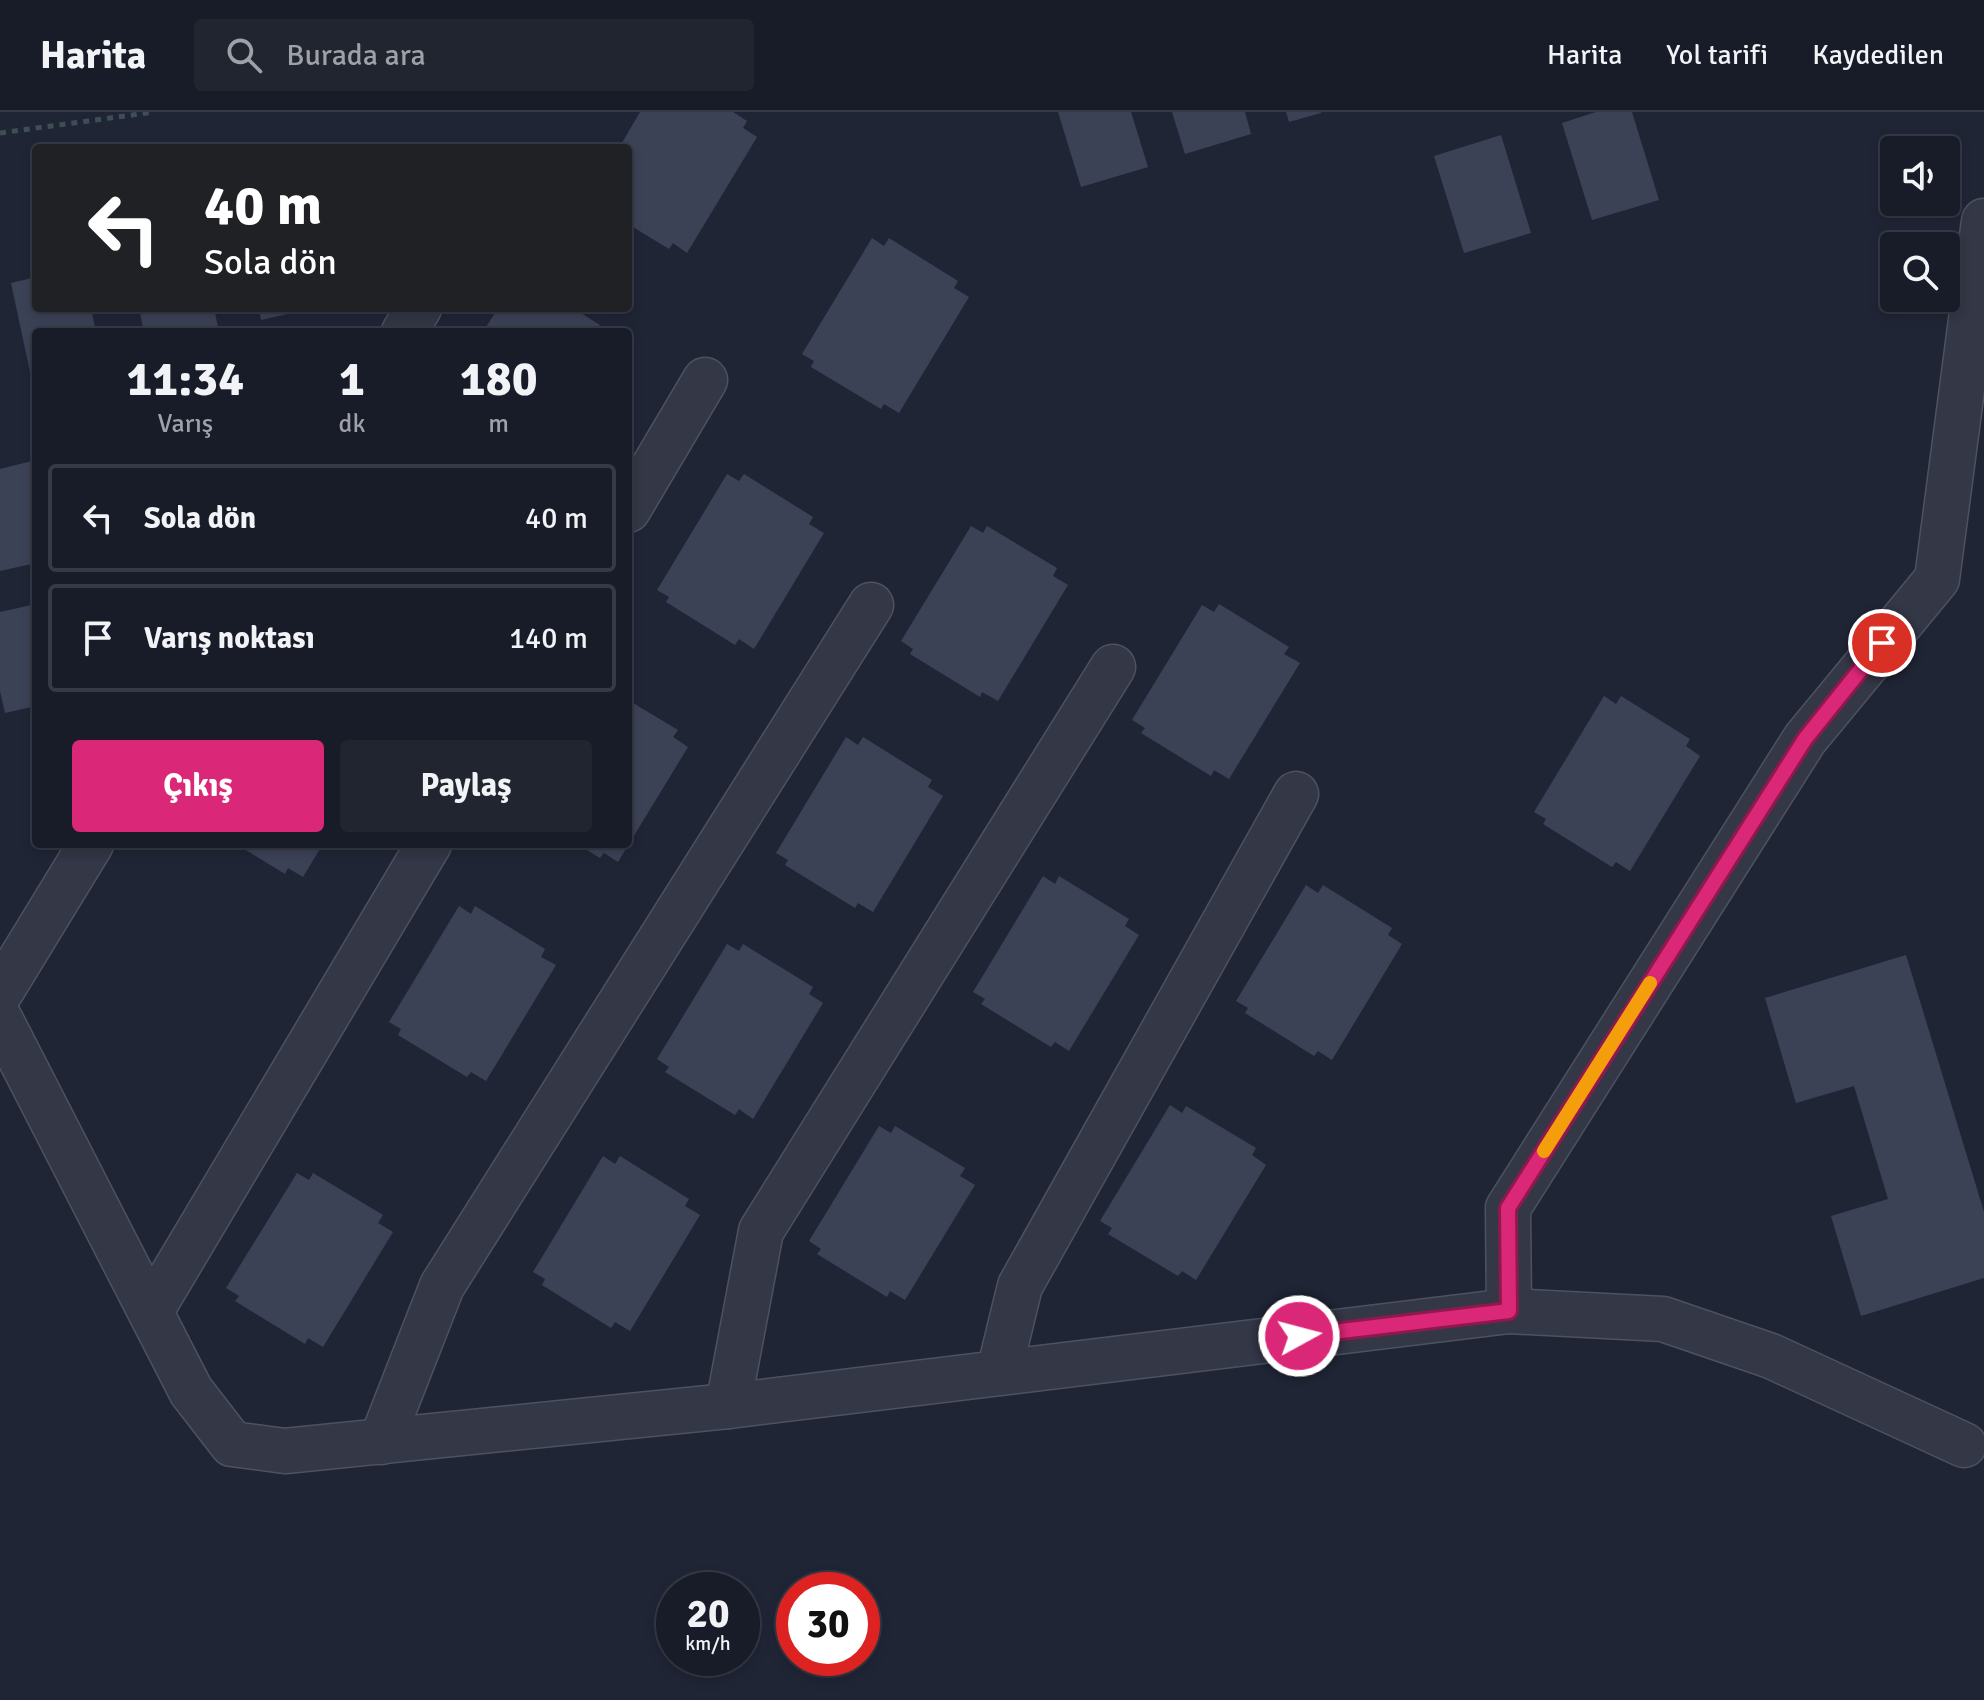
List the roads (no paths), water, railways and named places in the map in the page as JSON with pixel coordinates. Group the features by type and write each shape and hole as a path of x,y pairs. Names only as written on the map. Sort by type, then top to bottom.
{"street":[{"path":"1509,1311 1508,1208 1805,739 1937,579 1984,221"},
{"path":"632,503 705,380"},
{"path":"381,1442 442,1286 871,605"},
{"path":"728,1406 761,1231 1113,667"},
{"path":"999,1372 1020,1286 1296,794"},
{"path":"0,993 89,848"},
{"path":"151,1311 427,848"},
{"path":"0,1019 191,1391 232,1444 285,1451 728,1406 1509,1311 1663,1319 1771,1356 1964,1445"}]}
